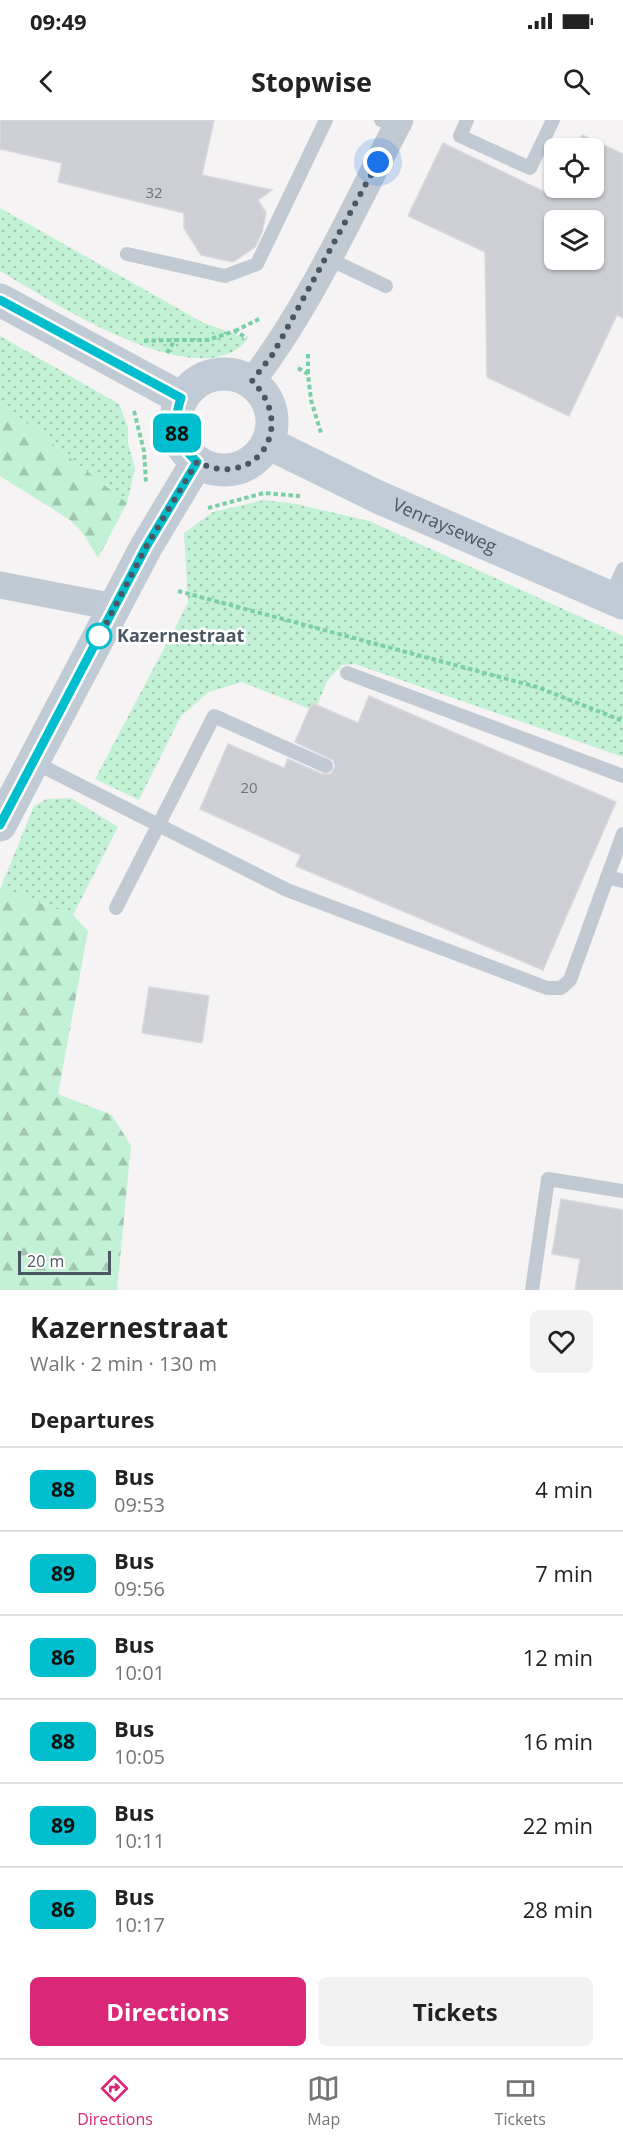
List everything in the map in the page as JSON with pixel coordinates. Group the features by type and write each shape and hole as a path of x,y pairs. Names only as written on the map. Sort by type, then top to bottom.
{"street":[{"path":"252,381 273,354 327,258 393,121"},
{"path":"0,300 181,398"},
{"path":"221,373 237,374 252,381 264,393 271,409 273,426 268,443 261,454 237,469 210,468 197,462 186,452 176,426 176,412 181,398 191,386 205,377 221,373"},
{"name":"Venrayseweg","path":"268,443 378,497 619,590"},
{"path":"0,825 159,524 197,462"},
{"path":"0,585 114,607"}],"lane":[{"path":"127,254 225,276 257,264 326,120"},
{"path":"467,120 460,136 530,168 553,120"},
{"path":"327,258 386,286"},
{"path":"347,674 623,776"},
{"path":"116,908 214,716 326,766"},
{"path":"32,761 287,890 547,988 561,988 570,980 623,834"},
{"path":"607,878 623,881"},
{"path":"532,1290 548,1179 623,1191"}],"path":[{"path":"127,403 135,412 144,451 146,485"},
{"path":"201,512 210,507 264,493 301,496"},
{"path":"178,591 537,687 623,721"}],"green space":[{"path":"0,208 202,322 248,339 226,355 196,358 161,352 87,321 0,271"},
{"path":"0,336 119,404 128,428 128,443 135,468 127,503 0,402"},
{"path":"0,402 127,503 98,558 82,532 70,520 0,476"},
{"path":"264,500 296,504 369,521 623,636 623,757 355,664 342,665 327,681 315,711 242,682 209,692 181,716 139,800 95,779 188,603 184,533 213,512"},
{"path":"71,798 118,827 73,915 0,889 34,806 47,799"},
{"path":"0,889 73,915 88,931 58,1094 112,1115 131,1146 117,1290 0,1290"}],"building":[{"path":"0,120 214,120 202,175 272,190 258,200 266,213 262,232 255,247 233,262 201,255 184,228 184,213 58,182 62,163 0,149"},
{"path":"443,143 544,192 544,198 604,198 604,145 623,154 623,318 617,315 569,416 487,377 485,252 408,216"},
{"path":"369,696 616,802 543,970 296,866 301,855 200,809 228,744 284,768 288,759 322,774 331,774 335,766 333,760 295,742 312,703 358,723"},
{"path":"149,987 209,996 202,1043 142,1033"},
{"path":"561,1199 623,1210 623,1290 575,1290 580,1259 552,1254"}],"bus line":[{"name":"88","path":"0,300 181,398 176,412 179,440 186,452 197,462 146,547 0,825"}],"place":[{"name":"Kazernestraat","path":"99,636"}],"route":[{"path":"99,636 98,639 146,547 197,462 210,468 237,469 250,463 261,454 268,443 273,426 271,409 264,393 252,381 273,354 307,295 378,162"}]}
